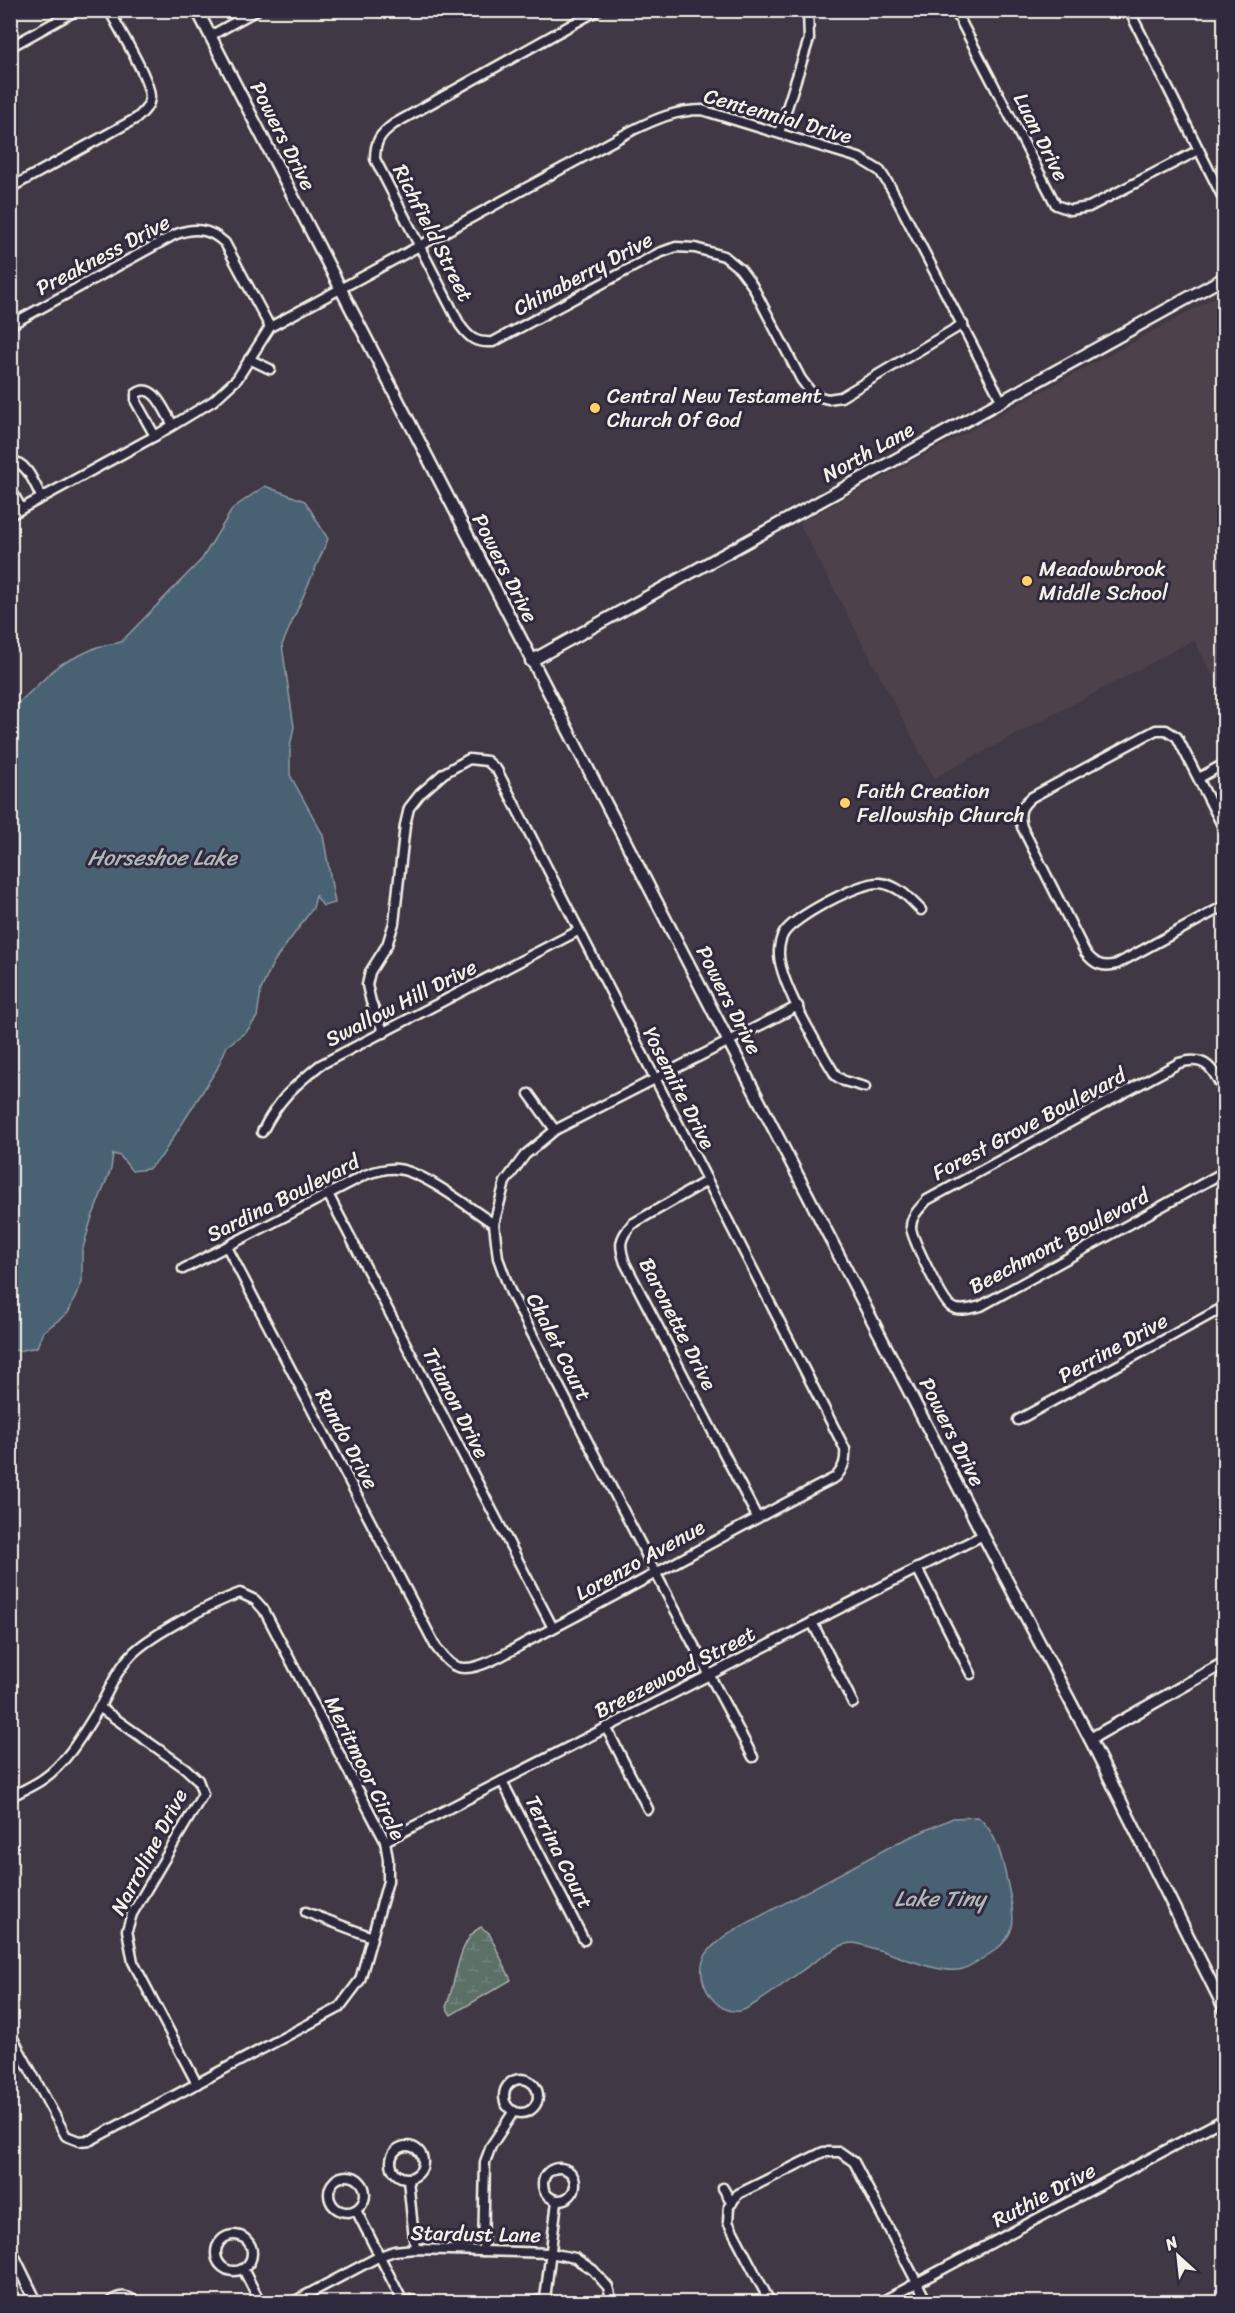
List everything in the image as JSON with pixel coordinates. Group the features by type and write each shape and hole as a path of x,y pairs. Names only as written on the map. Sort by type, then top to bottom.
{"street":[{"path":"10,47 77,10"},
{"path":"10,188 137,118 148,106 150,96 147,82 109,10"},
{"name":"Powers Drive","path":"197,10 531,661 1090,1739 1224,2008"},
{"path":"210,36 257,10"},
{"name":"Richfield Street","path":"493,342 480,343 470,338 460,325 375,159 375,145 381,134 394,124 598,10"},
{"path":"779,133 808,39 808,10"},
{"name":"Luan Drive","path":"955,10 1056,204 1070,210 1089,207 1199,150"},
{"path":"1129,10 1224,200"},
{"name":"Centennial Drive","path":"270,327 633,130 665,115 685,110 702,110 859,158 880,171 963,324 1001,400"},
{"name":"Preakness Drive","path":"10,326 174,235 186,230 202,229 217,236 225,243 270,327"},
{"name":"Chinaberry Drive","path":"493,342 659,253 676,247 694,248 724,256 741,269 752,285 801,379 813,395 828,399 841,397 963,324"},
{"name":"North Lane","path":"531,661 1224,278"},
{"path":"10,515 155,436 213,401 237,379 270,327"},
{"path":"249,359 270,369"},
{"path":"155,436 136,402 136,394 141,390 148,389 154,393 173,425"},
{"path":"10,461 16,461 24,466 42,498"},
{"path":"10,488 21,508"},
{"path":"1224,829 1177,736 1167,730 1156,730 1032,798 1022,805 1019,815 1022,827 1084,952 1092,962 1106,967 1117,964 1224,906"},
{"name":"Yosemite Drive","path":"384,1033 367,986 370,972 387,945 394,923 409,808 420,794 444,773 469,759 487,761 497,770 845,1449"},
{"path":"1199,778 1224,764"},
{"path":"864,1087 836,1076 798,1006 779,965 779,949 783,934 795,920 852,889 878,882 894,886 921,910"},
{"name":"Swallow Hill Drive","path":"262,1132 288,1091 320,1065 578,931"},
{"name":"Chalet Court","path":"753,1757 510,1291 498,1258 494,1224 505,1182 525,1155 555,1130 798,1006"},
{"name":"Forest Grove Boulevard","path":"927,1266 912,1237 910,1225 916,1211 927,1200 1192,1059 1205,1063 1214,1072 1224,1092"},
{"path":"529,1094 555,1130"},
{"name":"Sardina Boulevard","path":"183,1269 365,1175 381,1170 399,1169 419,1176 494,1224"},
{"name":"Beechmont Boulevard","path":"927,1266 943,1298 951,1307 963,1310 981,1306 1224,1172"},
{"name":"Baronette Drive","path":"707,1181 632,1224 623,1234 620,1248 625,1263 757,1517"},
{"name":"Trianon Drive","path":"328,1194 553,1628"},
{"name":"Rundo Drive","path":"227,1247 436,1647"},
{"name":"Perrine Drive","path":"1018,1420 1224,1307"},
{"name":"Lorenzo Avenue","path":"436,1647 449,1663 463,1669 478,1666 836,1477 843,1469 845,1449"},
{"name":"Breezewood Street","path":"385,1841 983,1535"},
{"path":"917,1568 970,1674"},
{"name":"Meritmoor Circle","path":"10,1797 44,1779 65,1759 99,1707 118,1671 132,1654 150,1639 240,1593 255,1600 270,1620 385,1841 388,1859 388,1881 360,1980 339,2008 91,2140 78,2141 66,2136 10,2033"},
{"path":"812,1622 853,1703"},
{"path":"1090,1739 1224,1663"},
{"name":"Narroline Drive","path":"99,1707 185,1768 198,1780 203,1794 132,1914 127,1930 133,1962 197,2084"},
{"path":"606,1727 648,1809"},
{"name":"Terrina Court","path":"502,1781 584,1940"},
{"path":"306,1912 372,1937"},
{"path":"515,2080 528,2080 537,2089 537,2102 528,2111 514,2111 506,2102 506,2089 515,2080"},
{"path":"483,2251 485,2162 491,2146 514,2111"},
{"name":"Ruthie Drive","path":"881,2302 1224,2119"},
{"path":"770,2302 728,2222 729,2206 738,2194 823,2152 840,2151 854,2163 927,2302"},
{"path":"353,2177 364,2186 365,2200 356,2210 342,2212 331,2203 330,2189 339,2178 353,2177"},
{"path":"408,2179 415,2249"},
{"path":"723,2188 732,2203"},
{"path":"545,2299 556,2200"},
{"path":"356,2210 403,2302 410,2300 420,2302"},
{"path":"240,2236 251,2245 252,2259 243,2270 229,2271 218,2262 217,2248 226,2237 240,2236"},
{"path":"10,2248 36,2302"},
{"name":"Stardust Lane","path":"293,2302 380,2256 394,2251 415,2249 550,2253 575,2258 593,2270 608,2287 612,2302"},
{"path":"243,2270 260,2302"},
{"path":"10,2294 15,2302"},
{"path":"110,2302 121,2296 128,2297 135,2302"},
{"path":"531,2302 545,2299 555,2302"}],"shaded area":[{"name":"Meadowbrook Middle School","path":"1224,293 1224,693 1222,694 1194,640 934,778 799,523"}],"green space":[{"path":"481,1927 489,1933 511,1980 451,2015 446,2007 458,1963 467,1941"}],"water":[{"name":"Horseshoe Lake","path":"265,486 305,501 328,539 282,645 294,727 290,747 290,775 323,835 335,903 323,906 316,896 313,908 273,963 261,990 257,1017 247,1031 227,1046 217,1069 161,1157 148,1169 132,1171 120,1156 113,1154 111,1169 91,1220 82,1252 82,1282 68,1313 43,1332 37,1347 18,1351 11,1349 11,710 59,665 97,647 121,642 202,559 233,508"},
{"name":"Lake Tiny","path":"978,1817 996,1842 1006,1874 1013,1912 1012,1926 1006,1939 979,1961 963,1969 943,1970 852,1943 832,1951 766,1997 742,2010 731,2011 723,2008 710,1995 702,1978 703,1961 710,1949 727,1934 897,1843 953,1818"}],"place":[{"name":"Central New Testament Church Of God","path":"595,408"},
{"name":"Meadowbrook Middle School","path":"1027,581"},
{"name":"Faith Creation Fellowship Church","path":"845,803"}]}
